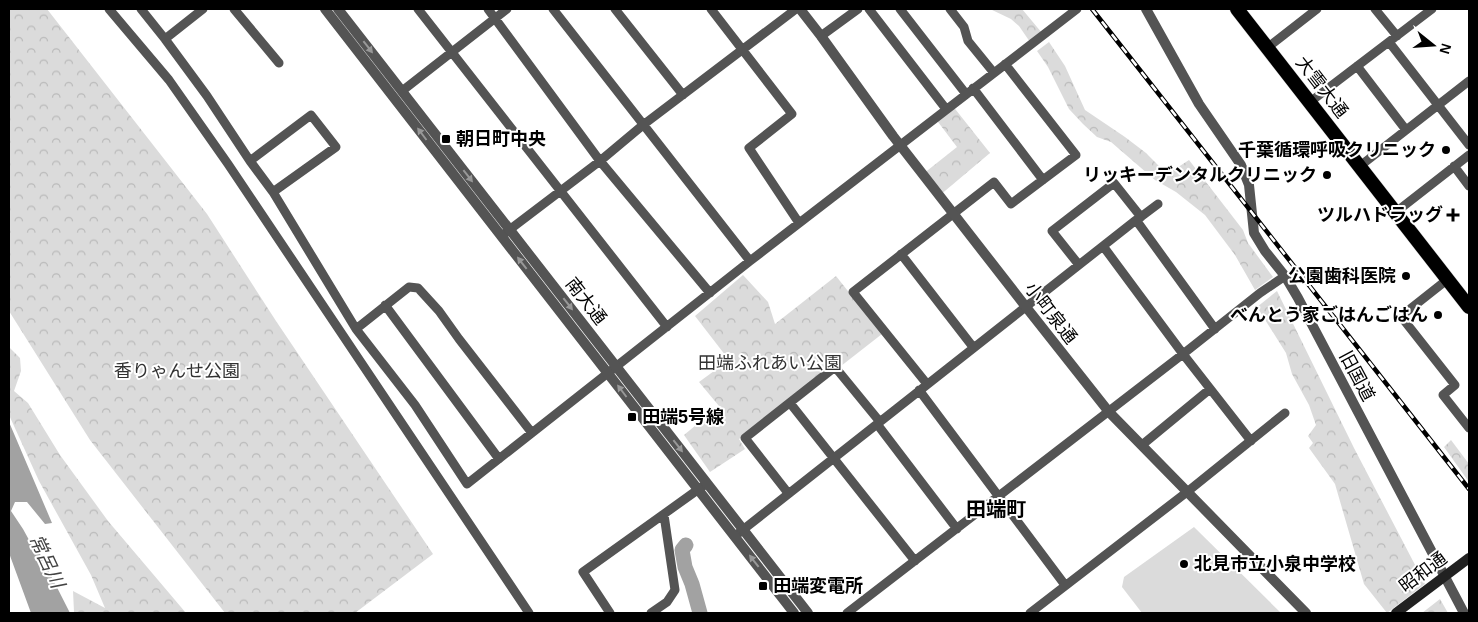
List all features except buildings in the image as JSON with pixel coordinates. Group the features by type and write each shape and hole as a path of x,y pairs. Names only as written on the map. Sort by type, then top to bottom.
{"highway":[{"name":"大雪大通","path":"1237,9 1468,302"}],"main road":[{"name":"昭和通","path":"1396,613 1469,558"}],"street":[{"path":"110,9 169,80 228,164 529,613"},
{"path":"143,9 207,96 273,192 356,329 415,405 467,484 750,261 1076,9"},
{"path":"166,39 203,9"},
{"path":"234,9 279,63"},
{"name":"南大通","path":"325,9 506,232"},
{"name":"南大通","path":"338,9 612,370 698,490 739,533 808,613"},
{"path":"418,9 667,327"},
{"path":"488,9 600,161 710,293"},
{"path":"402,91 507,9"},
{"path":"553,9 750,261"},
{"path":"615,9 682,95"},
{"path":"711,9 792,114 748,148 799,223"},
{"path":"506,232 742,49 798,9"},
{"name":"小町泉通","path":"798,9 821,36 900,145 1109,412 1306,613"},
{"path":"821,36 858,9"},
{"path":"869,9 946,109"},
{"path":"900,9 1043,180"},
{"path":"950,9 964,27 968,42 994,73"},
{"name":"旧国道","path":"1146,9 1199,104 1241,165 1249,185 1254,233 1298,298 1444,577"},
{"path":"1267,48 1317,9"},
{"path":"1375,9 1397,36"},
{"path":"1310,102 1432,9"},
{"path":"1389,42 1469,145"},
{"path":"926,384 853,292 994,182 1011,204 1076,154 1005,64"},
{"path":"1358,66 1406,130"},
{"path":"1360,166 1469,81"},
{"path":"250,160 311,115 336,147 273,192"},
{"path":"1396,212 1469,155"},
{"path":"1454,166 1469,186"},
{"path":"1079,265 1052,231 1114,183 1215,329"},
{"path":"739,533 973,347 1158,204"},
{"path":"1103,246 1251,441"},
{"path":"901,254 973,347"},
{"path":"848,613 1284,276"},
{"path":"1448,279 1405,313 1404,318 1455,386 1443,395 1469,428"},
{"path":"356,329 409,287 418,288 440,311 459,339 532,433"},
{"path":"385,306 499,459"},
{"path":"788,493 745,438 836,366 958,529"},
{"name":"南大通","path":"612,370 707,483 794,613"},
{"path":"1142,445 1210,389"},
{"path":"919,390 1065,585"},
{"path":"790,403 915,560"},
{"path":"1030,613 1285,414"},
{"path":"610,613 583,572 707,483"},
{"path":"651,613 667,602 675,590 664,515"},
{"path":"1444,577 1464,613"},
{"path":"667,602 669,613"}],"green space":[{"name":"香りゃんせ公園","path":"9,9 47,9 207,214 276,321 433,554 355,613 225,613 90,440 9,311"},
{"path":"990,9 1022,9 1042,33 1030,42 1019,26 1011,19"},
{"path":"1049,42 1065,66 1085,110 1125,137 1169,173 1189,160 1243,230 1248,243 1273,277 1255,290 1235,255 1205,215 1176,192 1155,180 1111,142 1097,137 1083,124 1069,109 1048,67 1037,51"},
{"path":"952,105 990,153 939,196 923,174 957,147 935,118"},
{"name":"田端ふれあい公園","path":"743,275 768,302 775,324 836,276 882,334 841,366 838,362 739,439 745,449 710,472 684,435 719,406 699,382 729,360 695,316"},
{"path":"1277,291 1354,448 1425,584 1387,613 1364,584 1335,484 1309,448 1313,443 1308,436 1316,425 1309,405 1292,374 1286,353 1257,307"},
{"path":"9,347 20,358 21,371 14,391 28,403 60,455 108,521 186,613 74,612 73,591 105,608 91,575 39,481 9,415"},
{"path":"1451,440 1469,464 1469,482 1444,447"},
{"name":"北見市立小泉中学校","path":"1194,527 1281,613 1142,613 1122,587 1124,577"},
{"path":"1440,599 1448,613 1422,613"}],"shaded area":[{"path":"9,422 52,523 45,524 27,502 15,502 11,511 34,549 38,550 70,613 31,613 9,553"}],"waterway":[{"path":"686,545 682,550 685,567 700,613"}],"railway":[{"path":"1092,9 1469,489"}],"place":[{"name":"朝日町中央","path":"446,139"},
{"name":"千葉循環呼吸クリニック","path":"1446,150"},
{"name":"リッキーデンタルクリニック","path":"1327,175"},
{"name":"ツルハドラッグ","path":"1453,215"},
{"name":"公園歯科医院","path":"1406,276"},
{"name":"べんとう家ごはんごはん","path":"1438,315"},
{"name":"田端5号線","path":"632,417"},
{"name":"北見市立小泉中学校","path":"1184,564"},
{"name":"田端変電所","path":"763,586"}],"district":[{"name":"田端町","path":"996,509"}],"water label":[{"name":"常呂川","path":"47,561"}]}
